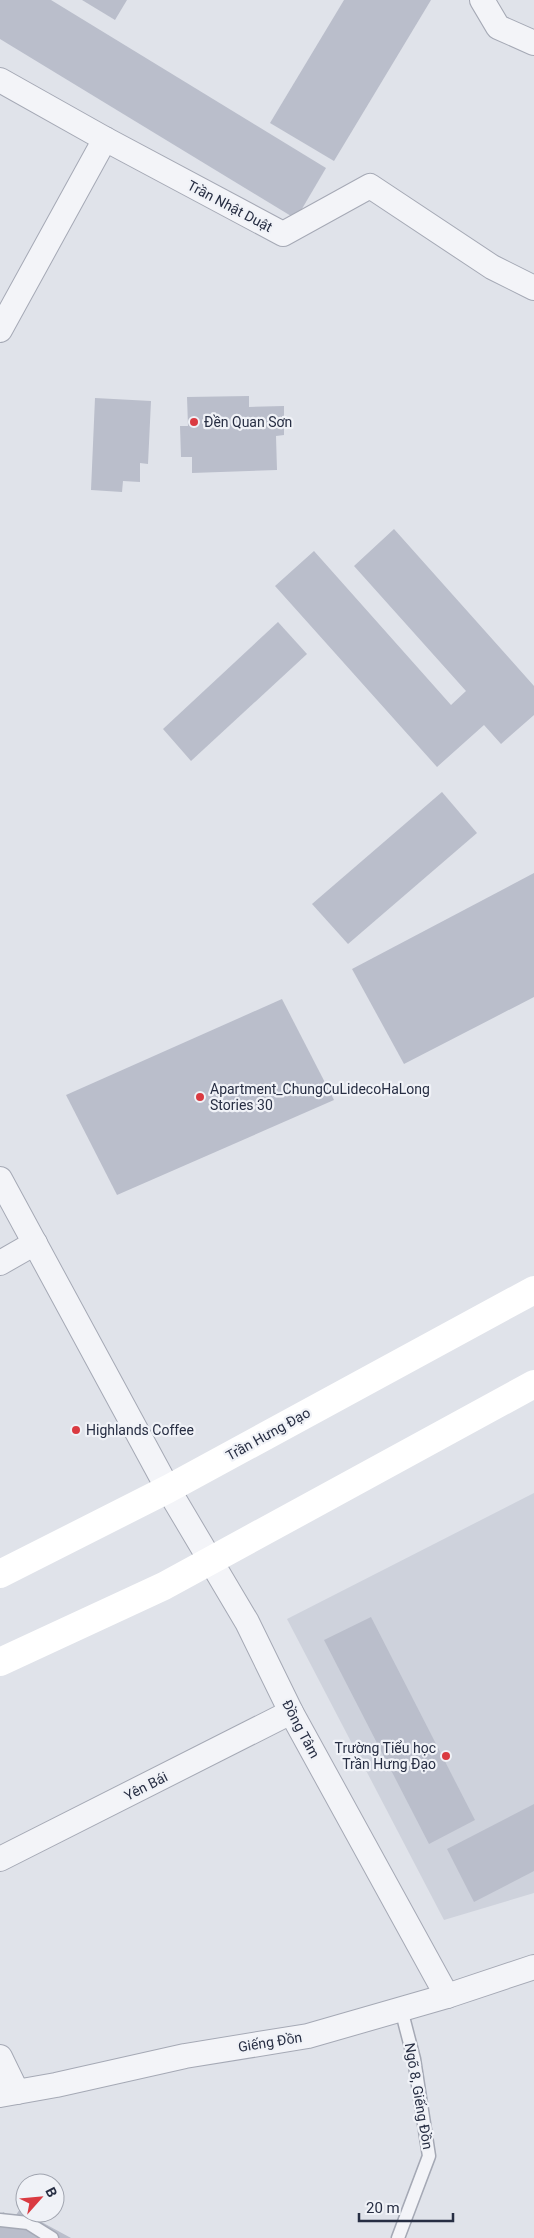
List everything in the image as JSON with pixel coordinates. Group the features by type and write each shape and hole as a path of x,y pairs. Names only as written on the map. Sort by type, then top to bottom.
{"main road":[{"name":"Trần Hưng Đạo","path":"0,1574 168,1489 534,1290"},
{"path":"0,1662 164,1586 534,1384"}],"street":[{"path":"482,0 498,27 534,43"},
{"name":"Trần Nhật Duật","path":"0,80 105,139 283,234 370,186 492,267 534,288"},
{"path":"0,330 105,139"},
{"name":"Đồng Tâm","path":"0,1179 168,1489 247,1622 291,1712 447,1996"},
{"path":"0,1263 35,1243"},
{"name":"Yên Bái","path":"0,1859 291,1712"},
{"name":"Giếng Đồn","path":"9,2094 185,2056 308,2036 447,1996 534,1967"},
{"path":"0,2057 9,2094"}],"lane":[{"name":"Ngõ 8, Giếng Đồn","path":"398,2238 429,2156 414,2058 402,2009"},
{"path":"0,2220 28,2223 52,2238"}],"shaded area":[{"name":"Trường Tiểu học Trần Hưng Đạo","path":"534,1493 534,1893 444,1920 287,1619"}],"building":[{"path":"0,0 51,0 326,168 296,219 0,39"},
{"path":"82,0 127,0 115,20"},
{"path":"344,0 431,0 334,161 270,123"},
{"path":"249,396 249,407 284,406 284,435 276,436 277,470 192,473 192,457 181,457 180,426 188,426 187,397"},
{"path":"95,398 151,401 148,464 140,463 140,482 123,481 122,492 91,490"},
{"path":"394,529 534,686 534,715 501,744 484,725 437,767 275,586 314,551 451,705 466,691 354,566"},
{"path":"278,622 307,654 191,761 163,729"},
{"path":"442,792 477,833 348,944 312,904"},
{"name":"Apartment_ChungCuLidecoHaLong Stories 30","path":"534,873 534,997 404,1064 352,969"},
{"name":"Apartment_ChungCuLidecoHaLong Stories 30","path":"282,999 334,1100 117,1195 66,1095"},
{"path":"371,1617 475,1820 429,1844 324,1640"},
{"path":"534,1804 534,1871 474,1902 447,1849"},
{"path":"3,2212 14,2218 15,2216 15,2223 43,2223 71,2238 0,2238 0,2218"}],"place":[{"name":"Đền Quan Sơn","path":"194,422"},
{"name":"Apartment_ChungCuLidecoHaLong Stories 30","path":"200,1097"},
{"name":"Highlands Coffee","path":"76,1430"},
{"name":"Trường Tiểu học Trần Hưng Đạo","path":"446,1756"}]}
